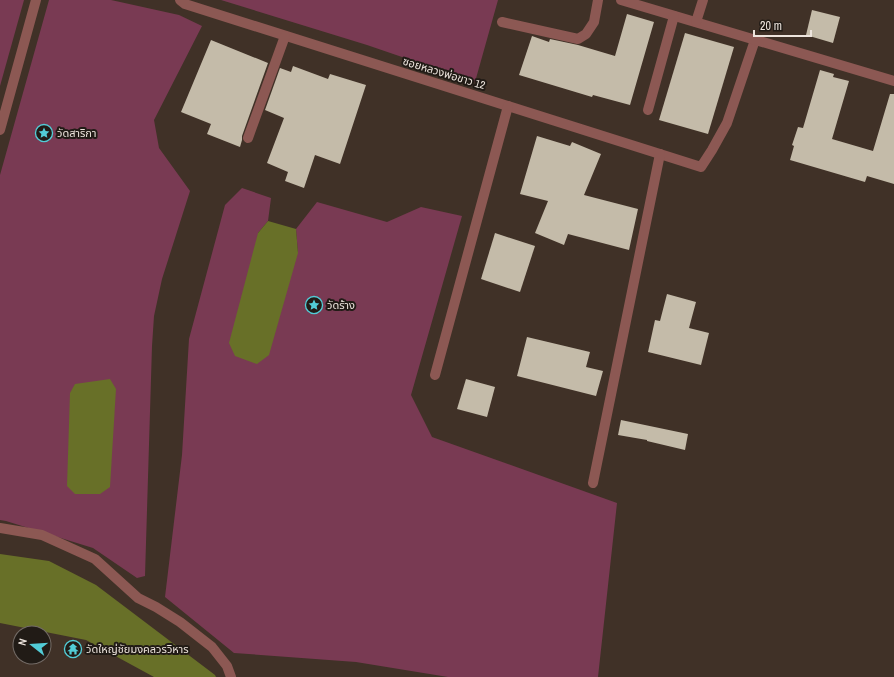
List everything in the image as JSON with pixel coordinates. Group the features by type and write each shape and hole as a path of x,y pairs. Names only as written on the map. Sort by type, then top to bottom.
{"street":[{"path":"0,130 36,0"},
{"name":"ซอยหลวงพ่อขาว 12","path":"180,0 185,4 701,167 727,123 755,40"},
{"path":"502,22 578,39 586,34 594,22 598,0"},
{"path":"621,0 894,81"},
{"path":"696,22 703,0"},
{"path":"648,110 674,16"},
{"path":"248,138 285,36"},
{"path":"435,375 508,106"},
{"path":"593,483 660,154"},
{"path":"0,528 42,535 96,559 138,598 180,622 212,647 227,666 231,677"}],"shaded area":[{"path":"0,0 24,0 0,86"},
{"path":"49,0 111,0 179,15 202,26 154,120 159,148 190,191 162,279 154,316 145,576 137,578 93,548 0,520 0,175"},
{"path":"221,0 498,0 475,82 367,45"},
{"path":"242,188 271,198 268,221 258,233 298,253 296,229 317,202 387,222 421,207 462,216 411,395 432,437 617,503 598,677 448,677 356,662 234,653 165,597 182,455 189,339 225,205"},
{"path":"268,221 296,229 298,253 269,355 257,364 235,356 229,343 258,233"},
{"path":"110,379 116,389 110,487 100,494 75,494 67,486 70,393 75,384"},
{"path":"0,554 49,561 96,585 216,677 154,677 86,640 52,633 52,625 12,625 0,623"}],"building":[{"path":"812,10 840,17 833,43 806,35"},
{"path":"627,14 654,22 630,105 593,95 592,97 519,75 532,36 549,42 550,39 578,45 615,56"},
{"path":"685,33 734,47 708,134 659,120"},
{"path":"211,40 268,63 242,136 240,147 207,134 211,124 181,112"},
{"path":"293,66 328,79 330,74 366,85 340,164 315,155 304,188 285,181 288,172 267,163 284,118 265,110 280,68 291,72"},
{"path":"820,70 834,74 833,77 849,81 832,139 873,151 890,94 894,94 894,184 867,176 865,182 790,160 794,146 792,145 798,127 803,128"},
{"path":"537,136 570,146 572,142 601,154 584,195 638,209 629,250 568,234 564,245 535,233 548,201 520,194"},
{"path":"495,233 535,246 520,292 481,279"},
{"path":"667,294 696,302 689,328 709,333 701,365 648,352 655,320 660,321"},
{"path":"527,337 590,352 586,367 603,371 596,396 517,376"},
{"path":"466,379 495,387 487,417 457,409"},
{"path":"621,420 688,434 685,450 647,440 618,435"}],"place":[{"name":"วัดสาริกา","path":"44,133"},
{"name":"วัดร้าง","path":"314,305"},
{"name":"วัดใหญ่ชัยมงคลวรวิหาร","path":"73,649"}]}
